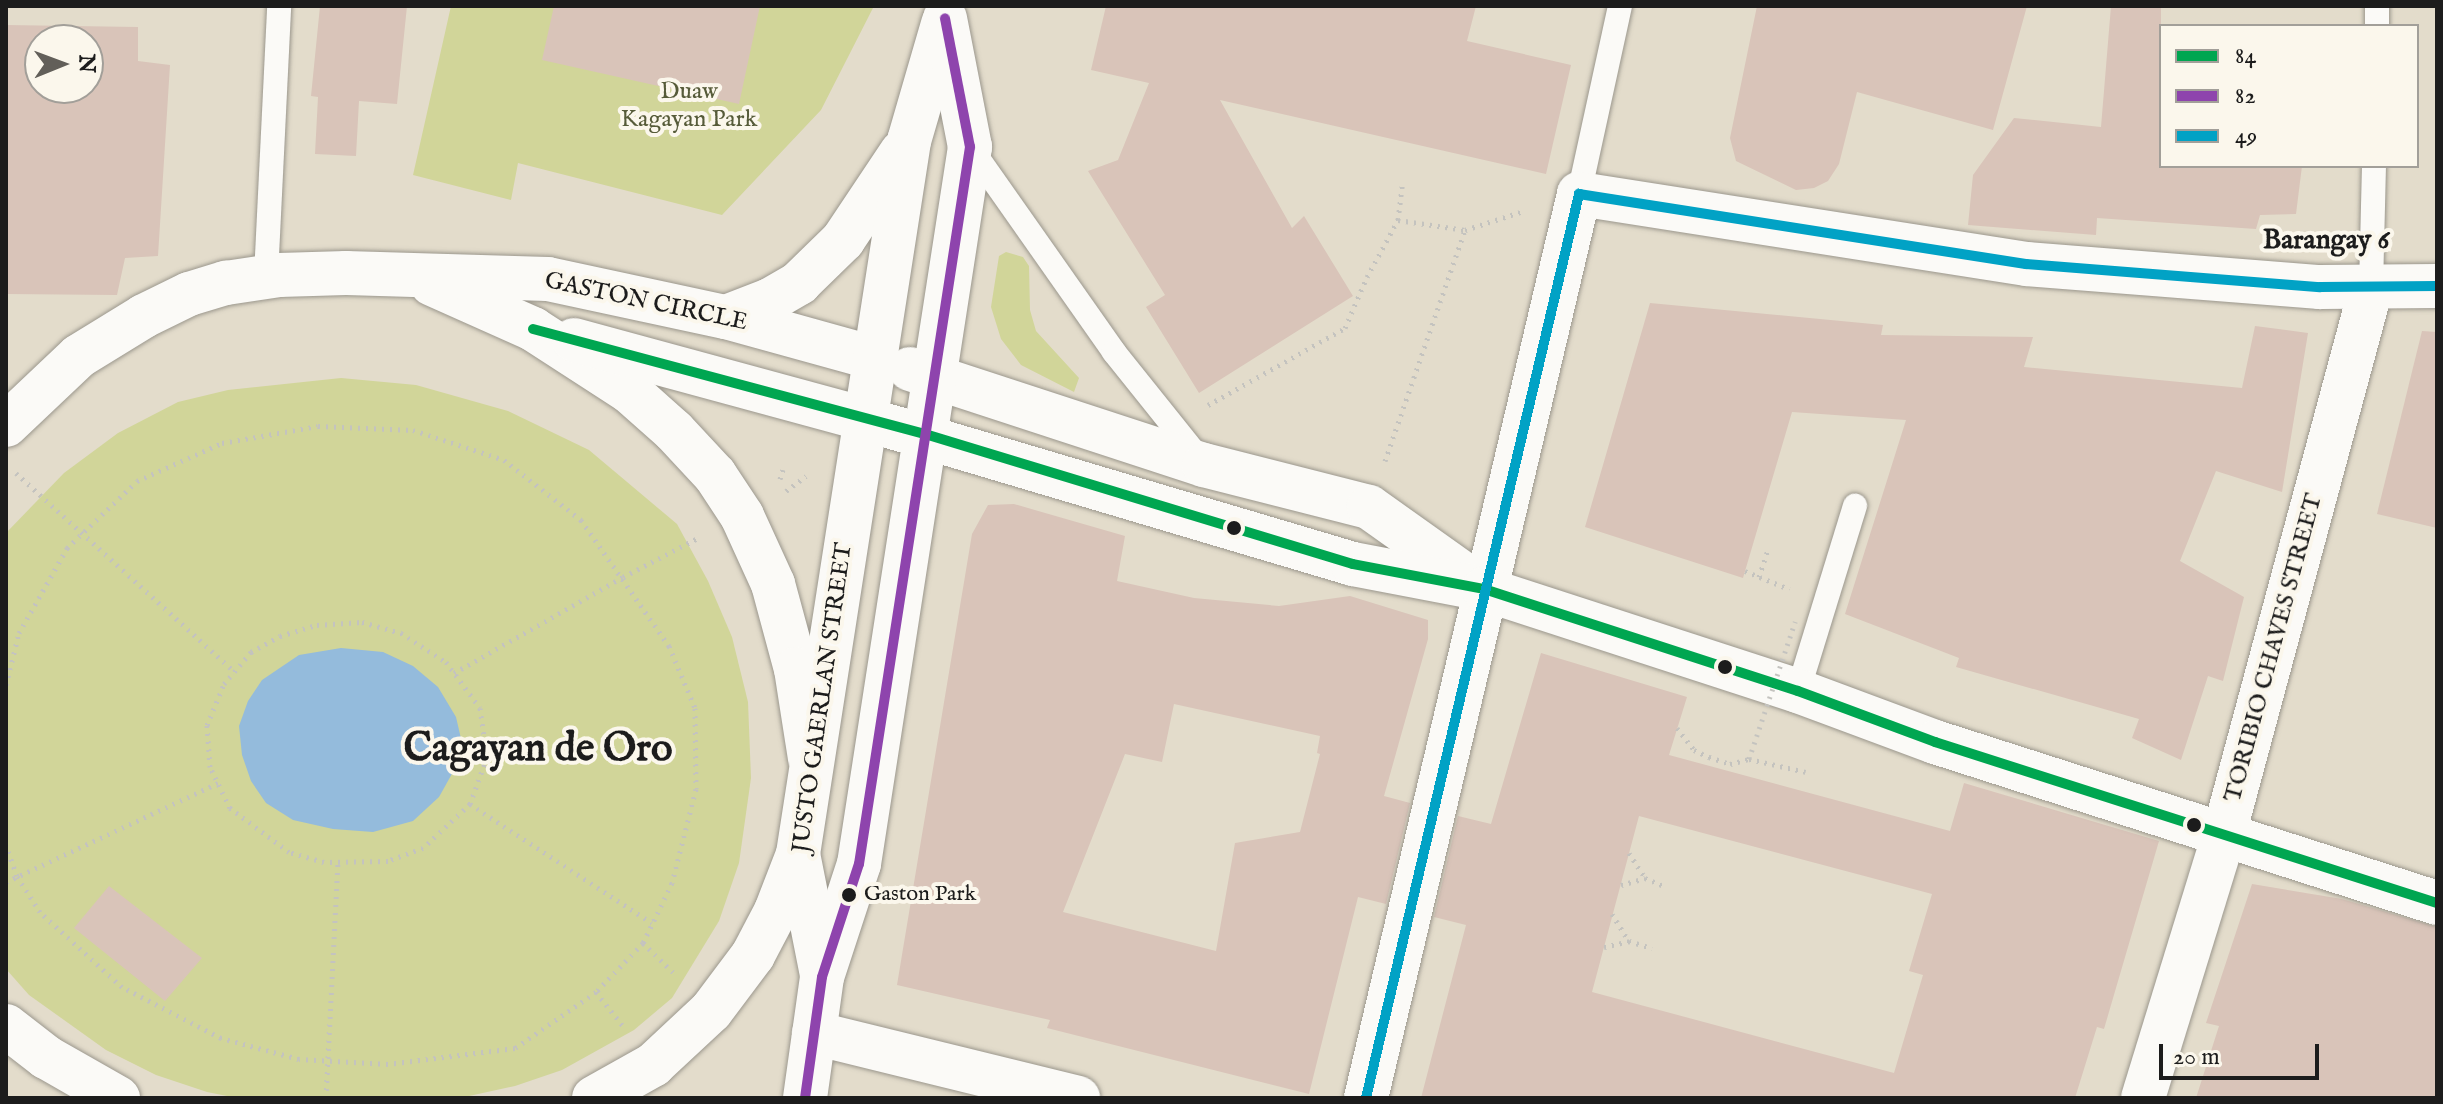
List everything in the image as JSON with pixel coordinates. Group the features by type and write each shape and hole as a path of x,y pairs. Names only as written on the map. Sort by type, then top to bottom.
{"street":[{"path":"726,317 770,300 799,283 843,240 909,141 945,12"},
{"name":"JUSTO GAERLAN STREET","path":"805,1098 822,977 859,864 970,147 945,12"},
{"name":"JUSTO GAERLAN STREET","path":"822,977 798,854 909,141"},
{"path":"1366,1098 1579,194 2026,264 2371,288 2437,286"},
{"name":"GASTON CIRCLE","path":"6,425 79,356 144,316 189,294 272,276 548,279 726,317 874,358 1204,465 1369,507"},
{"name":"GASTON CIRCLE","path":"413,276 533,329 925,434 1353,564 1484,589"},
{"name":"TORIBIO CHAVES STREET","path":"2143,1098 2224,834 2371,288"},
{"name":"GASTON CIRCLE","path":"533,329 629,391 674,431 715,475 757,509 796,669 811,764"},
{"path":"1369,507 1484,589 1798,691 1935,742 2437,903"},
{"path":"594,1098 653,1065 711,1011 753,955 776,911 798,854"},
{"path":"6,1026 46,1057 118,1098"},
{"path":"814,1033 1078,1098"}],"lane":[{"path":"272,276 279,6"},
{"path":"272,276 291,6"},
{"path":"1579,194 1620,6"},
{"path":"970,147 1114,352 1204,465"},
{"path":"2371,288 2374,168"},
{"path":"1798,691 1855,506"}],"path":[{"path":"1172,425 1345,328 1367,277 1398,220 1402,185"},
{"path":"1369,507 1465,230 1398,220"},
{"path":"6,685 19,633 80,532 137,481 222,443 318,426 413,430 504,460 581,520 669,646 695,708 696,789 672,883 643,943 596,992 515,1048 388,1064 299,1059 221,1038 122,987 40,912 17,876 6,846"},
{"path":"6,464 235,672"},
{"path":"757,509 783,469"},
{"path":"454,673 623,577 757,509 809,474"},
{"path":"1759,577 1768,549"},
{"path":"1745,571 1790,589 1791,600"},
{"path":"1749,759 1795,622 1793,611"},
{"path":"362,622 401,633 446,662 454,673 480,708 487,757 470,804 423,848 388,861 338,862 289,852 230,808 210,767 207,725 224,684 251,652 280,636 317,625 362,622"},
{"path":"1677,728 1694,750 1709,757 1730,764 1749,759 1806,772"},
{"path":"6,882 218,783"},
{"path":"470,804 652,923"},
{"path":"1629,853 1645,878 1666,887"},
{"path":"326,1098 338,862"},
{"path":"1621,885 1645,878"},
{"path":"1612,914 1629,941"},
{"path":"1604,947 1629,941 1652,948"}],"green space":[{"name":"Duaw Kagayan Park","path":"451,6 874,6 821,110 722,215 518,163 511,200 413,175"},
{"path":"1006,252 1023,257 1029,266 1030,310 1036,331 1079,378 1074,392 1021,365 1001,339 991,307 999,256"},
{"path":"341,378 416,385 508,411 589,450 677,524 708,581 732,637 748,702 751,778 739,863 719,921 672,998 634,1030 562,1070 515,1086 460,1098 237,1098 207,1092 156,1075 106,1050 29,995 6,969 6,533 64,473 118,433 178,402 228,390"}],"water":[{"path":"341,648 383,652 413,666 438,687 456,717 462,743 453,772 439,797 413,821 373,832 333,829 293,820 266,803 251,781 242,755 239,726 248,701 262,680 299,655"}],"building":[{"path":"320,6 407,6 397,104 359,101 356,156 315,154 318,97 311,96"},
{"path":"554,6 760,6 739,104 542,60"},
{"path":"1106,6 1476,6 1467,41 1571,65 1546,174 1220,100 1292,228 1304,216 1353,296 1199,393 1146,307 1165,295 1088,171 1118,160 1149,83 1091,70"},
{"path":"1757,6 2027,6 1993,130 1857,92 1839,164 1828,181 1814,188 1796,190 1736,161 1730,138"},
{"path":"2111,6 2161,6 2159,168 2302,168 2296,214 2260,215 2256,229 2097,218 2096,235 1968,225 1973,175 2014,118 2101,127"},
{"path":"6,25 24,25 24,104 104,104 104,26 138,27 138,61 170,65 158,256 125,258 117,295 6,294"},
{"path":"1650,303 1883,325 1881,335 2033,337 2024,367 2242,388 2255,326 2308,333 2282,492 2216,471 2180,561 2244,597 2223,681 2208,676 2181,760 2132,738 2139,719 1956,667 1959,658 1845,614 1906,420 1792,412 1743,578 1585,527"},
{"path":"2422,331 2437,332 2437,528 2377,514"},
{"path":"1014,504 1125,536 1117,581 1194,598 1279,606 1350,596 1428,620 1428,639 1384,796 1410,803 1386,904 1358,897 1309,1094 1047,1028 1050,1020 897,985 972,534 988,505","holes":["1174,704 1320,736 1317,753 1320,754 1300,832 1235,843 1216,951 1063,912 1125,754 1162,762"]},
{"path":"1541,653 1687,697 1669,755 1950,831 1964,783 2159,841 2104,1029 2097,1027 2075,1098 1421,1098 1466,925 1434,917 1458,816 1491,824","holes":["1639,816 1932,894 1909,971 1923,975 1894,1073 1592,992"]},
{"path":"2252,884 2342,899 2437,927 2437,1098 2196,1098 2219,1026 2206,1023"},
{"path":"109,886 202,958 165,1001 74,928"}],"transit line":[{"name":"82","path":"805,1098 822,977 859,864 970,147 945,18"},
{"name":"49","path":"1366,1098 1579,194 2026,264 2320,287 2437,286"},
{"name":"84","path":"533,329 925,434 1353,564 1484,589 1798,691 1935,742 2437,903"}],"place":[{"name":"Gaston Park","path":"849,895"}],"district":[{"name":"Barangay 6","path":"2326,241"},
{"name":"Cagayan de Oro","path":"538,750"}]}
